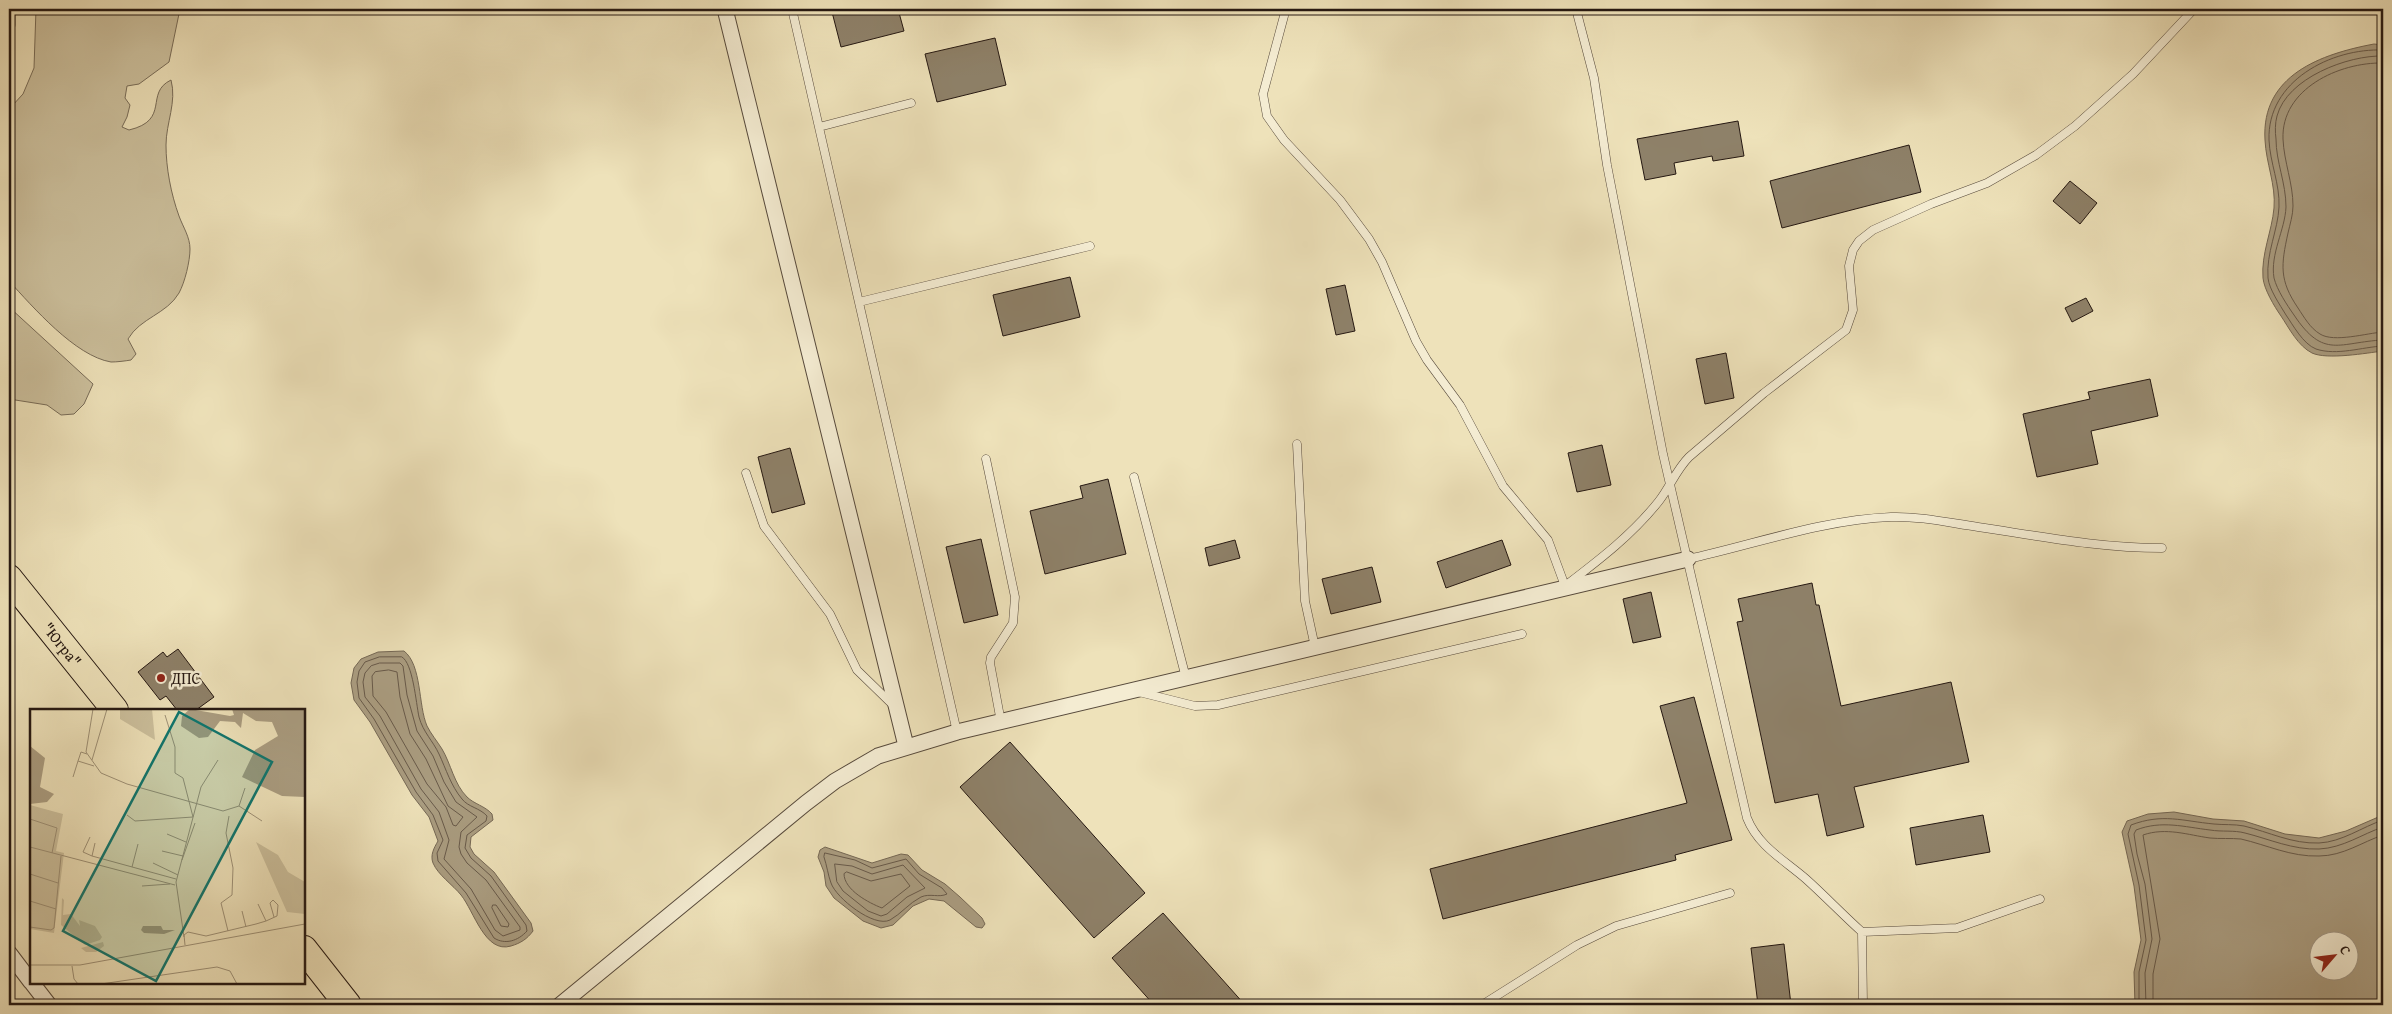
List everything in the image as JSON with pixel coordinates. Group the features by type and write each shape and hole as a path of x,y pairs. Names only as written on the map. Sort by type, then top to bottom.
{"highway":[{"name":"\"Югра\"","path":"9,578 114,709"},
{"path":"305,950 348,1005"}],"street":[{"path":"725,9 906,746"},
{"path":"560,1005 806,803 854,769 878,756 957,732 1565,586 1688,559"},
{"path":"9,953 30,982"},
{"path":"32,984 48,1005"}],"lane":[{"path":"792,9 957,732"},
{"path":"1576,9 1594,78 1626,271 1663,454 1672,484 1751,828 1764,844 1805,878 1862,932 1863,1005"},
{"path":"1284,16 1263,94 1267,116 1284,140 1340,200 1369,239 1382,262 1416,341 1427,360 1460,404 1503,486 1548,540 1565,586 1622,542 1672,484 1679,468 1689,457 1764,393 1846,330 1853,310 1849,266 1853,250 1859,241 1882,226 1987,183 2036,155 2074,126 2133,74 2194,9"},
{"path":"819,126 912,103"},
{"path":"859,302 1090,246"},
{"path":"1296,444 1305,601 1315,647"},
{"path":"986,459 1015,597 1013,623 991,657 990,663 1001,722"},
{"path":"746,473 764,526 830,614 857,670 896,709"},
{"path":"1134,476 1186,678"},
{"path":"1688,559 1806,528 1857,520 1894,517 1944,522 2120,548 2162,548"},
{"path":"1132,691 1195,706 1218,705 1522,634"},
{"path":"1482,1005 1577,944 1616,926 1730,893"},
{"path":"1862,932 1957,928 2040,899"}],"shaded area":[{"path":"9,9 15,9 15,25 9,55"},
{"path":"36,9 180,9 169,62 139,84 127,86 125,98 130,105 122,127 129,130 142,126 149,120 154,113 159,92 163,85 171,80 173,96 166,137 167,163 174,199 189,240 189,259 183,283 174,300 139,326 128,339 136,354 131,360 111,362 97,358 69,341 9,281 9,124 11,107 23,94 34,68"},
{"path":"9,307 93,384 84,404 74,414 61,415 47,405 9,399"}],"water":[{"path":"2374,44 2383,45 2383,351 2347,355 2319,355 2307,350 2294,336 2272,302 2263,278 2265,251 2274,208 2265,140 2266,118 2273,99 2284,84 2298,71 2334,54"},
{"path":"404,651 410,657 417,675 427,726 442,749 459,786 470,799 492,814 493,820 471,837 470,847 474,854 494,872 531,923 533,931 524,940 515,945 502,947 494,944 487,938 461,895 435,867 432,854 438,841 429,817 412,795 370,722 354,700 351,683 354,668 361,659 378,652"},
{"path":"2174,812 2213,819 2244,821 2285,834 2319,838 2346,831 2383,815 2383,1005 2135,1005 2134,972 2141,940 2134,886 2122,832 2127,821 2148,814"},
{"path":"825,847 872,863 901,854 908,855 922,870 945,884 960,897 982,918 985,924 982,928 976,927 944,901 929,899 913,906 893,925 881,928 863,921 834,898 826,886 824,872 818,857 820,850"}],"building":[{"path":"847,9 898,9 904,31 841,47 832,12"},
{"path":"995,38 1006,85 937,102 925,54"},
{"path":"1738,121 1744,156 1713,161 1712,156 1674,163 1676,174 1645,180 1637,139"},
{"path":"1909,145 1921,192 1782,228 1770,181"},
{"path":"2070,181 2097,203 2080,224 2053,201"},
{"path":"1070,277 1080,317 1003,336 993,295"},
{"path":"1345,285 1355,331 1336,335 1326,289"},
{"path":"2086,298 2093,311 2072,322 2065,308"},
{"path":"1726,353 1734,398 1705,404 1696,359"},
{"path":"2150,379 2158,416 2091,431 2098,464 2037,477 2023,414 2090,399 2088,392"},
{"path":"1602,445 1611,485 1577,492 1568,453"},
{"path":"790,448 805,504 772,513 758,457"},
{"path":"1108,479 1126,554 1045,574 1030,511 1083,498 1080,486"},
{"path":"981,539 998,615 964,623 946,547"},
{"path":"1235,540 1240,558 1209,566 1205,548"},
{"path":"1502,540 1511,565 1446,588 1437,562"},
{"path":"1372,567 1381,602 1331,614 1322,579"},
{"path":"1812,583 1816,605 1819,605 1841,706 1951,682 1969,762 1854,787 1864,827 1827,836 1818,794 1775,803 1737,622 1743,621 1738,599"},
{"path":"1651,592 1661,637 1633,643 1623,599"},
{"path":"178,649 214,697 197,709 176,709 166,696 160,700 138,672 163,652 167,657"},
{"path":"1694,697 1732,840 1675,855 1676,860 1443,919 1430,869 1687,803 1660,706"},
{"path":"1010,742 1145,893 1094,938 960,787"},
{"path":"1983,815 1990,852 1916,865 1910,828"},
{"path":"1163,913 1245,1005 1154,1005 1112,958"},
{"path":"1784,944 1791,1005 1758,1005 1751,948"}],"place":[{"name":"ДПС","path":"161,678"}]}
